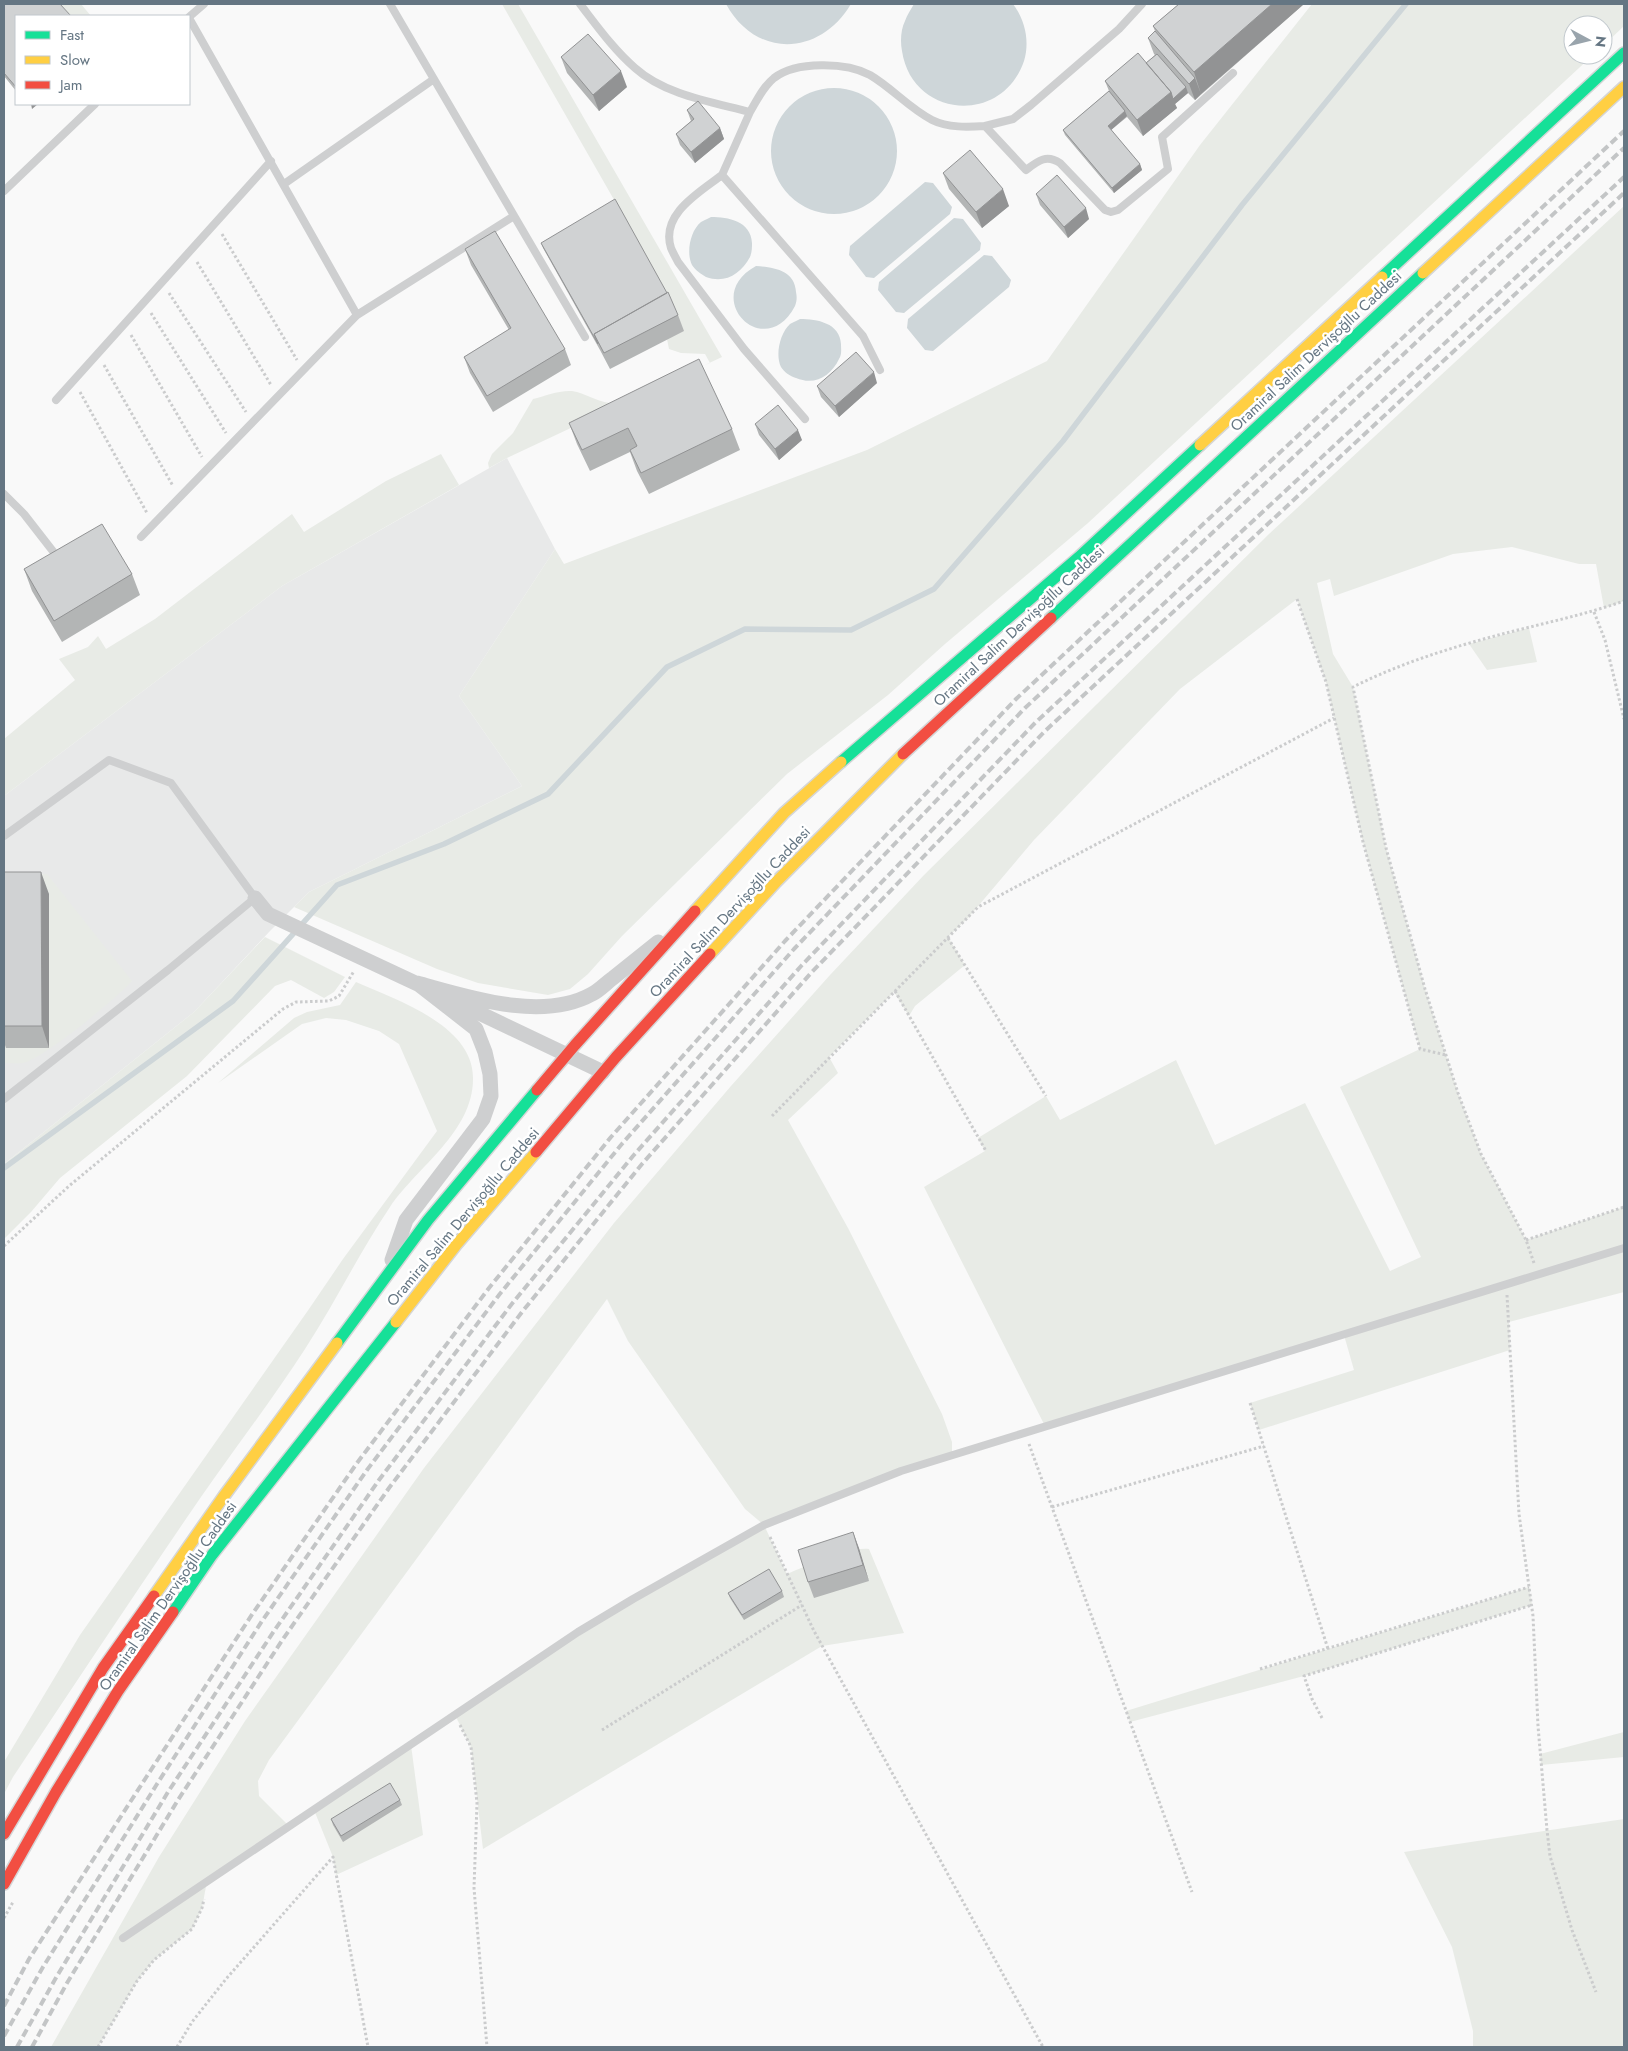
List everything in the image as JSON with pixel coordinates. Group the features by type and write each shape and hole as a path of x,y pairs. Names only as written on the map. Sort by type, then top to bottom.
{"main road":[{"name":"Oramiral Salim Dervişoğllu Caddesi","path":"4,1834 103,1668 224,1496 428,1220 568,1054 692,914 784,813 848,755 1079,557 1624,53"},
{"name":"Oramiral Salim Dervişoğllu Caddesi","path":"4,1884 56,1792 118,1691 212,1554 456,1245 603,1072 776,882 901,756 1624,86"}],"street":[{"path":"255,898 268,914 603,1072"},
{"path":"417,983 476,999 502,1003 553,1006 575,1002 593,994 692,914"},
{"path":"387,1275 406,1220 483,1119 491,1096 490,1074 485,1052 476,1029 417,983"}],"lane":[{"path":"190,16 204,4"},
{"path":"390,4 585,337"},
{"path":"580,4 615,48 636,70 677,92 750,112"},
{"path":"804,419 744,348 678,262 670,247 672,227 678,212 689,200 722,175 760,94 776,76 790,70 840,65 868,74 933,120 953,125 985,126 1013,119 1026,110 1119,29 1142,4"},
{"path":"190,19 357,315"},
{"path":"985,126 1026,170 1038,161 1046,158 1053,159 1060,163 1105,210 1111,212 1118,210 1168,169 1162,137 1233,73"},
{"path":"284,184 434,79"},
{"path":"4,189 94,105"},
{"path":"56,400 271,161"},
{"path":"722,175 863,336 880,370"},
{"path":"141,538 357,315 514,216"},
{"path":"4,494 39,531 60,561"},
{"path":"4,836 110,760 171,783 255,898 168,970 4,1099"},
{"path":"123,1938 585,1628 640,1594 764,1525 901,1471 1624,1248"}],"path":[{"path":"216,223 303,371"},
{"path":"191,250 278,397"},
{"path":"162,282 253,423"},
{"path":"144,302 233,443"},
{"path":"125,324 208,468"},
{"path":"98,354 179,498"},
{"path":"74,380 153,525"},
{"path":"1297,599 1326,682 1363,842 1420,1049 1446,1056"},
{"path":"1538,1275 1526,1240 1481,1154 1446,1056 1386,848 1353,687 1393,667 1489,638 1594,612 1624,601"},
{"path":"1594,612 1605,640 1624,719"},
{"path":"772,1116 978,908 1334,718"},
{"path":"948,938 1046,1096"},
{"path":"4,1246 69,1186 283,1009 296,1002 329,1002 339,996 357,955"},
{"path":"895,991 986,1151"},
{"path":"1526,1240 1624,1208"},
{"path":"1507,1285 1519,1514 1532,1604 1543,1794 1550,1856 1572,1930 1596,1992"},
{"path":"1250,1403 1328,1648"},
{"path":"1025,1433 1192,1892"},
{"path":"1052,1507 1264,1446"},
{"path":"764,1525 826,1654 1043,2047"},
{"path":"1260,1669 1529,1587"},
{"path":"1322,1718 1312,1699 1304,1676 1532,1604"},
{"path":"602,1730 802,1605"},
{"path":"455,1715 471,1747 475,1776 477,1803 474,1888 487,2047"},
{"path":"177,2047 192,2022 226,1979 332,1857 368,2047"},
{"path":"98,2047 137,1981 154,1960 192,1929 202,1908 207,1881"},
{"path":"4,1918 14,1900"}],"shaded area":[{"path":"57,4 81,4 90,15 67,15"},
{"path":"502,4 518,4 722,357 710,363 705,354 681,353 669,349 667,339 617,205"},
{"path":"726,4 851,4 838,21 823,34 806,41 788,44 771,42 754,35 739,22"},
{"path":"914,4 1013,4 1021,17 1025,31 1026,53 1013,82 997,96 978,104 959,106 939,101 922,90 909,73 901,47 903,28"},
{"path":"1312,4 1624,4 1624,26 1613,36 1613,15 1563,15 1563,65 1582,65 1088,523 945,644 888,695 787,774 622,936 588,974 570,989 548,995 478,983 437,969 294,907 309,892 522,786 459,696 555,549 564,564 867,450 1047,361 1200,145"},
{"path":"834,88 858,93 878,107 892,127 897,151 892,175 878,195 858,209 834,214 810,209 790,195 776,175 771,151 776,127 790,107 810,93"},
{"path":"925,182 933,183 952,207 950,214 874,278 866,277 849,255 850,246"},
{"path":"1624,206 1624,601 1604,608 1596,564 1579,564 1512,547 1453,554 1334,596 1330,579 1317,583 1333,654 1353,687 1386,848 1425,989 1458,1093 1481,1154 1526,1240 1624,1207 1624,1292 1509,1322 1510,1350 1259,1430 1250,1403 1354,1370 1344,1335 1045,1426 924,1187 985,1151 978,1138 1046,1096 1060,1120 1176,1060 1215,1145 1305,1103 1390,1271 1421,1257 1340,1087 1420,1049 1363,842 1326,682 1297,599 1180,689 1034,840 968,918 948,937 965,965 915,1006 909,1016 894,992 829,1057 838,1073 788,1120 848,1228 942,1414 952,1442 952,1455 764,1525 745,1509 628,1341 607,1299 269,1760 258,1781 259,1796 289,1826 207,1881 202,1908 192,1929 154,1960 137,1981 98,2047 51,2047 159,1857 245,1721 424,1468 614,1223 731,1086 830,975 924,875 1269,534"},
{"path":"711,217 731,219 738,222 748,230 751,236 752,252 750,257 737,273 726,278 713,279 706,277 695,269 690,260 689,248 694,231 701,222"},
{"path":"954,218 963,219 981,243 980,250 904,313 896,312 878,290 879,282"},
{"path":"984,255 992,256 1011,280 1009,287 933,351 925,350 907,328 908,319"},
{"path":"756,266 782,271 792,279 795,285 797,297 795,306 782,322 768,329 754,327 743,319 735,308 734,293 740,279"},
{"path":"800,319 820,321 837,331 840,337 841,355 836,365 827,375 816,380 803,380 792,376 782,369 779,362 781,338 790,324"},
{"path":"705,365 489,468 488,463 492,454 513,433 533,399 557,392 572,391 610,403"},
{"path":"441,454 459,485 282,586 4,796 4,739 75,680 59,659 88,647 98,636 106,649 155,619 292,514 304,532 386,481"},
{"path":"507,458 555,549 459,696 522,786 309,892 194,1012 4,1164 4,796 282,586"},
{"path":"1529,628 1537,662 1487,670 1469,644"},
{"path":"4,874 47,874 132,981 62,1040 33,1059 23,1063 4,1063"},
{"path":"265,937 345,977 334,992 324,998 291,980 275,986 187,1076 60,1178 31,1212 4,1239 4,1164 194,1012"},
{"path":"356,982 411,1006 430,1017 447,1029 461,1044 470,1060 473,1079 471,1098 464,1116 442,1148 401,1192 390,1207 305,1349 153,1567 13,1777 4,1794 4,1762 80,1635 343,1259 437,1131 399,1044 379,1031 346,1020 326,1018 302,1024 218,1083 294,1018 307,1012 340,1005"},
{"path":"764,1525 787,1574 838,1554 859,1549 869,1549 904,1633 822,1646 483,1849 471,1747 455,1715 578,1632"},
{"path":"1529,1587 1532,1605 1304,1676 1130,1722 1126,1711"},
{"path":"1624,1732 1624,1757 1541,1765 1540,1754"},
{"path":"411,1745 423,1835 336,1875 333,1857 314,1810"},
{"path":"1624,1819 1624,2047 1473,2047 1473,2031 1452,1947 1404,1852"}],"building":[{"path":"4,4 60,4 70,15 15,15 15,86 4,73"},
{"path":"1179,4 1272,4 1194,72 1153,26"},
{"path":"1155,31 1195,78 1189,84 1148,38"},
{"path":"588,34 621,71 593,95 561,57"},
{"path":"1138,53 1171,92 1137,120 1105,81"},
{"path":"1157,54 1186,87 1173,99 1171,92 1146,63"},
{"path":"1109,91 1125,111 1108,126 1140,164 1112,188 1063,130"},
{"path":"698,101 720,128 691,152 676,134 694,119 687,110"},
{"path":"970,150 1003,189 976,212 943,173"},
{"path":"1057,175 1086,208 1064,227 1036,194"},
{"path":"615,199 667,293 594,334 598,344 541,243"},
{"path":"495,231 565,349 487,396 464,357 511,328 465,249"},
{"path":"668,292 678,315 604,353 594,334"},
{"path":"856,352 874,372 835,406 817,386"},
{"path":"699,359 732,429 641,473 630,450 637,446 628,428 582,450 569,423"},
{"path":"778,405 798,430 775,449 755,424"},
{"path":"102,524 132,574 54,621 24,569"},
{"path":"4,872 41,872 42,1026 4,1026"},
{"path":"853,1532 863,1565 808,1582 798,1550"},
{"path":"769,1569 782,1591 742,1615 728,1593"},
{"path":"390,1783 400,1800 341,1836 331,1819"}],"waterway":[{"path":"4,1168 233,1001 337,885 444,844 548,794 667,667 745,629 851,630 934,589 1063,441 1242,205 1406,4"}],"railway":[{"path":"4,2006 29,1959 147,1776 253,1613 357,1463 489,1288 611,1137 785,941 1016,699 1624,131"},
{"path":"4,2036 43,1967 157,1784 262,1621 367,1470 499,1295 621,1145 794,949 1025,708 1624,148"},
{"path":"17,2047 57,1976 168,1792 274,1631 379,1480 511,1305 633,1156 802,965 1035,723 1624,177"},
{"path":"32,2047 67,1983 178,1800 283,1639 389,1488 522,1312 642,1164 811,973 1044,732 1624,193"}],"traffic: fast":[{"path":"1382,277 1624,53"},
{"path":"1051,618 1423,273"},
{"path":"841,762 1079,557 1200,445"},
{"path":"337,1343 428,1220 537,1090"},
{"path":"173,1612 212,1555 396,1322"}],"traffic: slow":[{"path":"1423,273 1624,87"},
{"path":"1200,445 1382,277"},
{"path":"710,954 776,882 903,754"},
{"path":"695,911 784,813 841,762"},
{"path":"396,1322 456,1245 536,1152"},
{"path":"154,1596 224,1496 337,1343"}],"traffic: jam":[{"path":"903,754 1051,618"},
{"path":"537,1090 695,911"},
{"path":"536,1152 616,1057 710,954"},
{"path":"4,1834 103,1668 154,1596"},
{"path":"4,1884 56,1792 118,1691 173,1612"}]}
